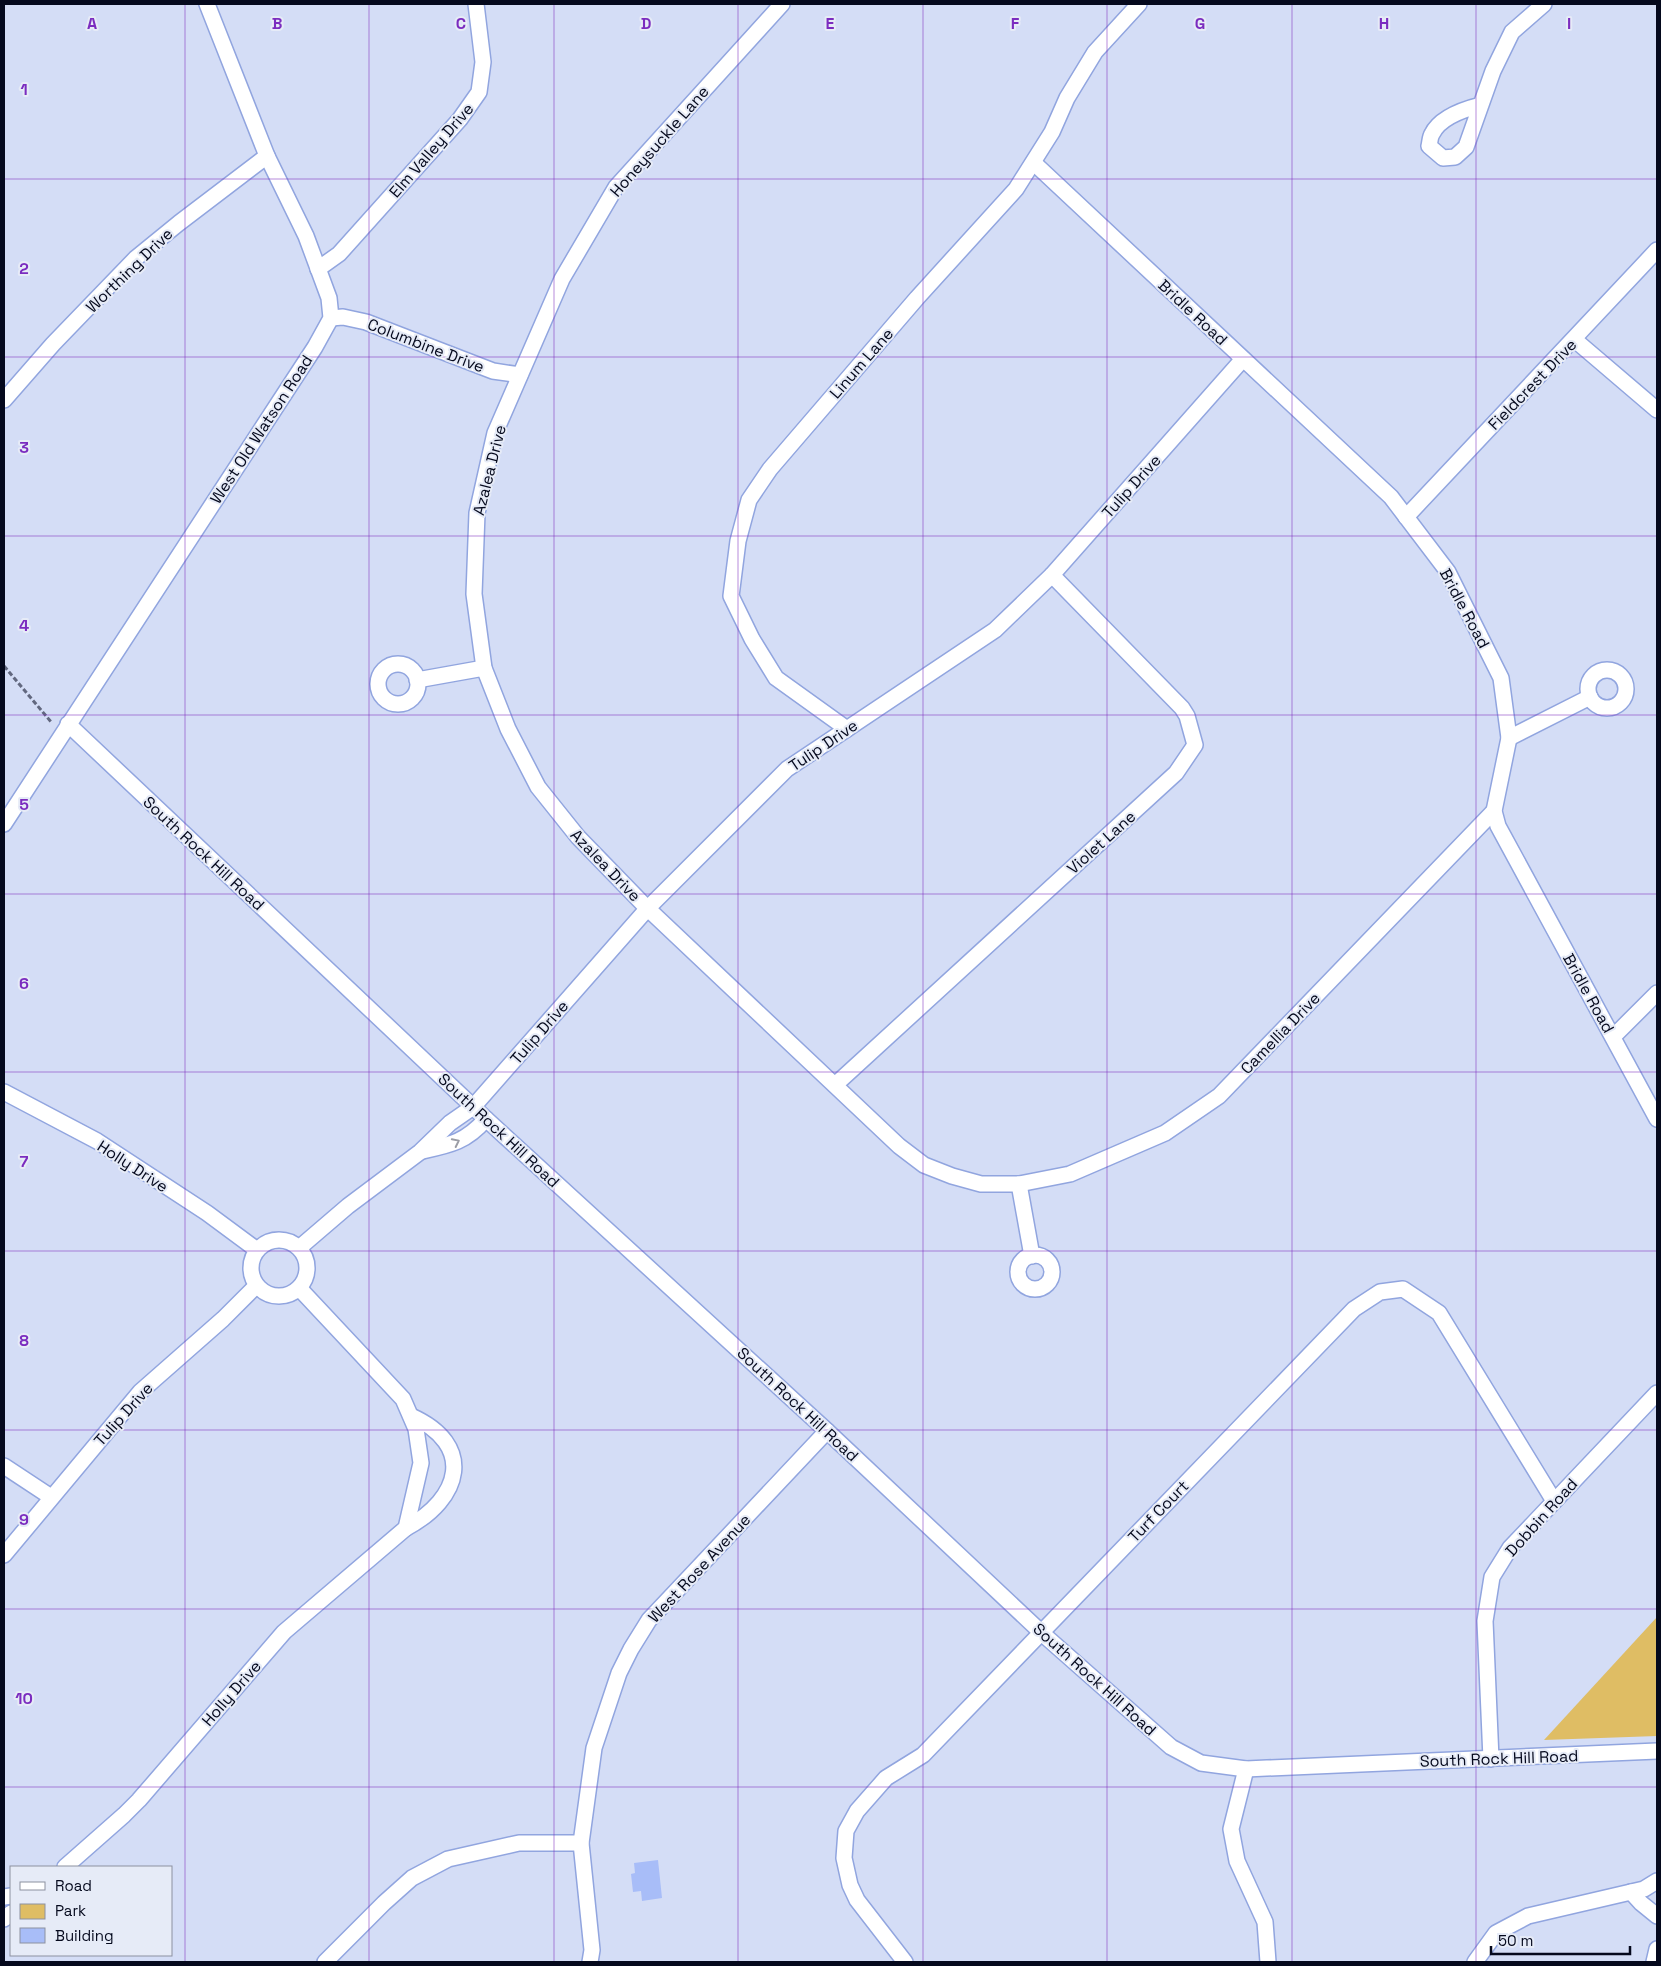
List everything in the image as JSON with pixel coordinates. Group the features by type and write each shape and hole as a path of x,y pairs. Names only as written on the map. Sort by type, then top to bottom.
{"street":[{"path":"206,4 267,156 306,236 330,298 331,318"},
{"name":"Elm Valley Drive","path":"318,269 339,254 460,118 479,92 483,62 476,4"},
{"name":"Honeysuckle Lane","path":"520,375 562,280 616,187 782,4"},
{"name":"Linum Lane","path":"847,729 776,678 752,639 731,596 738,540 749,500 770,469 917,298 1016,189 1052,132 1067,98 1094,52 1139,4"},
{"path":"1481,106 1493,71 1512,32 1544,4"},
{"name":"Worthing Drive","path":"4,400 53,344 136,258 267,156"},
{"name":"Bridle Road","path":"1034,163 1391,497 1448,572 1501,678 1509,738 1494,812 1498,826 1657,1119"},
{"name":"Fieldcrest Drive","path":"1406,517 1657,250"},
{"name":"Columbine Drive","path":"331,318 343,316 366,322 493,371 520,375"},
{"name":"West Old Watson Road","path":"4,824 315,347 331,318"},
{"path":"1574,340 1657,410"},
{"name":"Tulip Drive","path":"300,1248 348,1206 420,1152 450,1123 473,1107 648,908 787,769 995,630 1052,575 1244,360"},
{"name":"Azalea Drive","path":"520,375 495,434 477,513 474,594 484,668 508,729 538,787 578,837 648,908 899,1146 924,1165 952,1176 981,1184 1018,1184"},
{"name":"Violet Lane","path":"835,1085 1176,773 1195,745 1182,708 1052,575"},
{"path":"417,680 484,668"},
{"path":"1509,738 1590,697"},
{"name":"South Rock Hill Road","path":"65,729 486,1119 827,1430 1041,1632 1171,1747 1201,1763 1246,1769 1657,1751"},
{"name":"Camellia Drive","path":"1018,1184 1070,1174 1165,1133 1219,1096 1494,812"},
{"path":"1613,1037 1657,993"},
{"name":"Holly Drive","path":"4,1092 97,1141 207,1214 257,1250"},
{"name":"Tulip Drive","path":"420,1152 454,1144 476,1130 486,1119"},
{"path":"1018,1184 1032,1256"},
{"path":"282,1239 292,1242 300,1248 307,1263 307,1272 299,1288 292,1293 273,1296 256,1286 250,1268 252,1258 257,1250 264,1243 282,1239"},
{"name":"Tulip Drive","path":"4,1555 140,1392 223,1319 256,1286"},
{"path":"299,1288 403,1399 411,1416 416,1429 421,1463 406,1528"},
{"name":"Turf Court","path":"905,1962 857,1900 850,1885 844,1858 846,1831 856,1811 886,1778 923,1755 1354,1310 1380,1292 1403,1289 1439,1313 1554,1501"},
{"name":"Dobbin Road","path":"1491,1759 1485,1621 1492,1577 1510,1548 1657,1393"},
{"name":"Holly Drive","path":"66,1866 139,1800 284,1632 406,1528 416,1523 441,1501 448,1491 455,1463 450,1446 427,1423 411,1416"},
{"name":"West Rose Avenue","path":"590,1962 592,1950 581,1843 594,1748 619,1673 649,1620 827,1430"},
{"path":"4,1466 52,1497"},
{"path":"1246,1769 1231,1829 1237,1861 1265,1922 1268,1962"},
{"path":"325,1962 384,1902 412,1878 448,1858 519,1842 581,1843"},
{"path":"1475,1962 1496,1933 1528,1916 1644,1889 1657,1881"},
{"path":"1631,1892 1641,1904 1657,1916"},
{"path":"1654,1962 1657,1949"}],"path":[{"path":"4,666 65,729"}],"green space":[{"path":"1657,1617 1657,1736 1544,1740"}],"building":[{"path":"658,1860 662,1898 642,1901 641,1891 633,1892 631,1874 635,1873 634,1863"}]}
